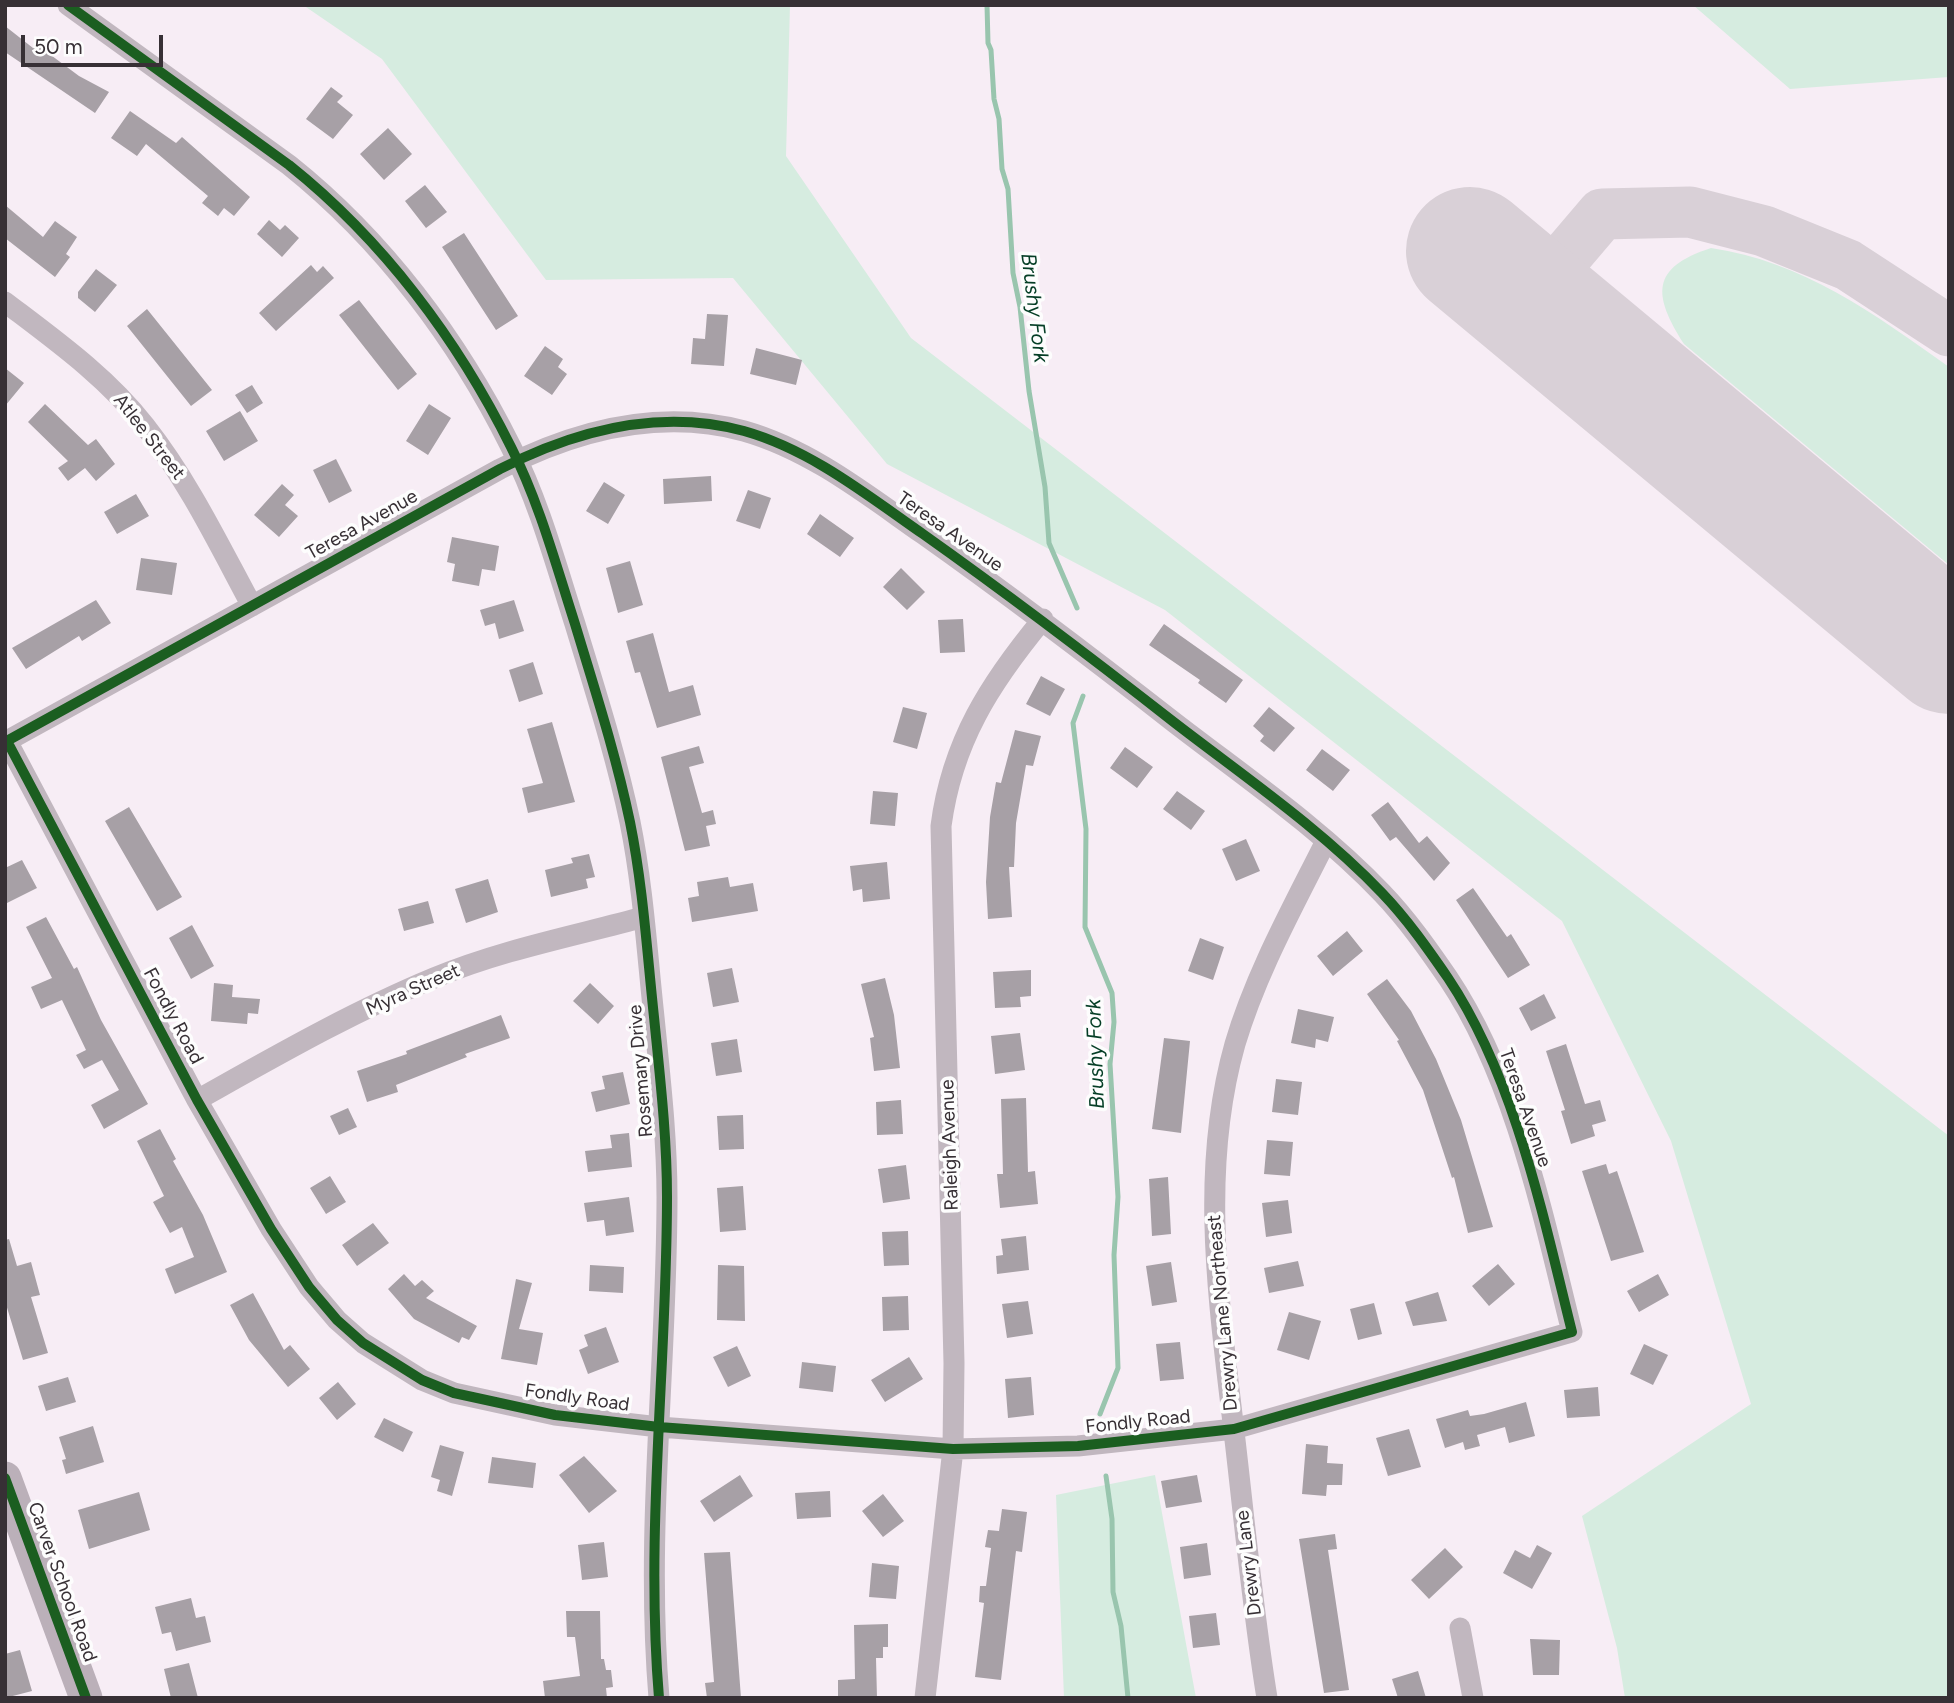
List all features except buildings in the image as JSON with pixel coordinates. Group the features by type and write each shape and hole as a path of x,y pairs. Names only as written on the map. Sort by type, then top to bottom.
{"main road":[{"name":"Carver School Road","path":"5,1478 86,1698"}],"street":[{"name":"Rosemary Drive","path":"68,5 240,127 322,191 384,257 445,334 470,372 517,460 555,563 615,759 631,826 644,917 663,1115 667,1193 653,1574 659,1698"},
{"name":"Atlee Street","path":"5,302 95,373 145,426 185,483 253,606"},
{"name":"Teresa Avenue","path":"6,741 517,460 560,440 626,424 681,423 741,430 782,443 812,460 1043,619 1326,841 1383,894 1422,940 1451,983 1499,1075 1572,1332"},
{"name":"Raleigh Avenue","path":"925,1698 953,1449 954,1276 940,878 941,826 969,727 1004,667 1043,619"},
{"name":"Fondly Road","path":"6,741 197,1100 271,1229 309,1287 337,1320 391,1363 454,1393 555,1415 659,1427 953,1449 1078,1446 1234,1429 1572,1332"},
{"name":"Drewry Lane Northeast","path":"1234,1429 1217,1287 1213,1218 1224,1097 1248,1005 1272,949 1326,841"},
{"name":"Myra Street","path":"197,1100 380,1002 436,977 493,958 644,917"},
{"name":"Drewry Lane","path":"1234,1429 1267,1698"},
{"path":"1460,1628 1473,1698"}],"green space":[{"path":"303,5 790,5 786,156 911,338 1949,1136 1949,1698 1625,1698 1617,1648 1582,1516 1751,1404 1671,1141 1562,921 1165,610 887,464 733,278 546,280 382,59"},
{"path":"1693,5 1949,5 1949,77 1790,89"},
{"path":"1711,248 1744,255 1807,277 1865,309 1949,367 1949,565 1684,344 1667,311 1663,285 1667,274 1677,265"},
{"path":"1155,1475 1196,1698 1064,1698 1056,1495"}],"waterway":[{"name":"Brushy Fork","path":"987,5 994,99 999,119 1002,169 1008,189 1013,273 1045,487 1049,543 1077,608"},
{"name":"Brushy Fork","path":"1083,696 1073,723 1086,829 1085,927 1112,993 1114,1022 1110,1064 1118,1197 1114,1255 1118,1368 1100,1414"},
{"name":"Brushy Fork","path":"1106,1476 1112,1519 1113,1592 1121,1626 1128,1698"}],"taxiway":[{"path":"1528,301 1602,214 1690,212 1764,231 1848,265 1949,331"}],"runway":[{"path":"1470,251 1949,650"}],"cycle path":[{"path":"68,5 289,165 323,194 387,259 442,331 490,407 521,468 546,534 605,723 630,822 641,895 661,1084 667,1197 655,1510 655,1635 659,1698"},
{"path":"5,742 500,469 558,443 619,427 681,422 712,424 769,439 838,475 1019,603 1308,825 1391,903 1448,978 1492,1059 1538,1195 1572,1332 1234,1429 1078,1446 953,1449 659,1427 555,1415 454,1393 422,1380 363,1343 337,1320 309,1287 271,1229 197,1100 7,741"},
{"path":"5,1478 86,1698"}]}
